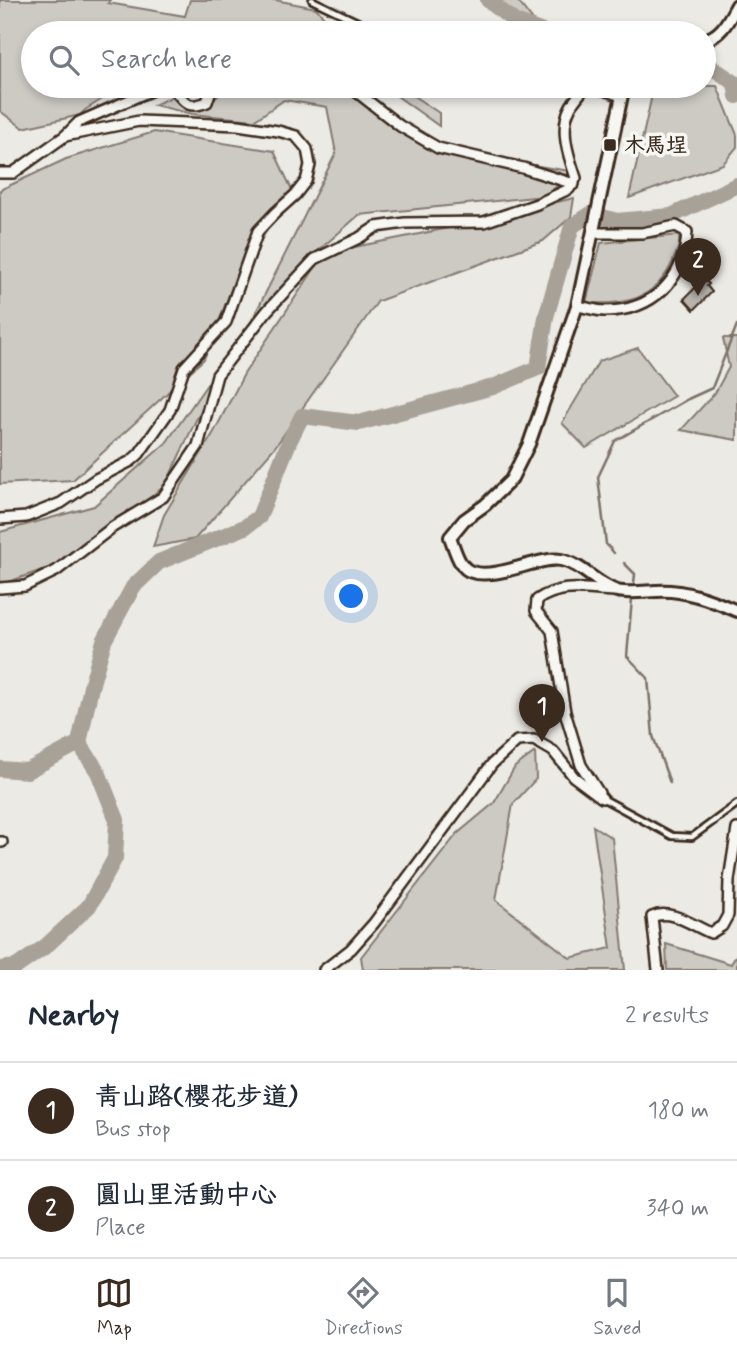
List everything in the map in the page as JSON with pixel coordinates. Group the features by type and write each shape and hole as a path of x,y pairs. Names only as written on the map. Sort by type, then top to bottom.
{"street":[{"path":"716,35 723,29 737,5"},
{"path":"0,173 13,173 65,136 79,122 134,98"},
{"path":"182,98 189,105 196,106 207,102 208,98"},
{"path":"364,98 400,127 438,148 523,168 574,184"},
{"path":"0,588 25,586 57,571 113,527 163,498 198,446 217,375 267,311 315,259 376,227 405,223 484,222 537,204 569,189 576,178 566,148 566,115 576,98"},
{"path":"619,591 561,560 515,570 473,573 464,568 450,537 464,520 511,481 538,419 577,306 621,98"},
{"path":"0,519 26,517 61,503 96,479 131,461 139,453 170,410 184,368 226,322 258,231 295,195 306,181 310,165 307,149 296,136 238,125 139,121 65,136"},
{"path":"577,306 604,311 635,307 654,298 670,283 686,250 687,232 676,226 642,233 594,231"},
{"path":"601,798 581,765 565,712 552,631 536,611 537,600 560,589 671,591 694,595 737,611"},
{"path":"324,970 351,949 374,923 492,764 517,741 534,740 553,751 574,778 601,798"},
{"path":"658,970 652,917 661,913 675,916 710,933 722,926 728,915 729,880 737,829"}],"lane":[{"path":"312,0 356,21"},
{"path":"601,798 672,836 692,837 737,804"}],"shaded area":[{"path":"0,0 110,0 108,3 185,16 190,0 275,0 316,8 327,21 21,21 21,98 104,98 80,115 23,128 0,111"},
{"path":"494,0 517,0 533,21 518,21"},
{"path":"717,86 737,135 737,147 723,164 629,198 651,98 716,98"},
{"path":"169,98 181,98 208,105 215,98 361,98 384,117 450,152 570,171 560,184 544,196 359,215 310,258 262,312 196,420 166,484 81,556 0,585 0,532 94,506 166,443 252,320 336,153 327,107 284,100 255,120 192,114 154,105"},
{"path":"400,98 417,98 439,113 439,126"},
{"path":"154,132 274,151 292,190 233,285 204,359 73,480 0,484 0,190 66,159"},
{"path":"574,198 571,217 543,241 378,301 275,447 195,539 153,547 164,515 214,432 244,374 325,253 444,229"},
{"path":"679,235 679,245 666,274 648,292 626,301 586,303 601,243"},
{"path":"723,338 737,338 737,440 681,430 715,393 729,367"},
{"path":"638,348 674,396 586,448 562,423 599,361"},
{"path":"535,752 536,779 513,804 496,900 570,958 611,948 593,826 612,838 625,970 363,970 361,957 457,834 494,803 515,767"},
{"path":"666,944 731,964 737,954 737,970 667,970"}],"building":[{"path":"704,279 712,292 694,310 684,299"}],"waterway":[{"path":"488,0 514,21"},
{"path":"716,70 735,83 737,96"},
{"path":"0,969 16,967 46,946 89,906 115,858 117,820 98,772 79,743 104,641 133,587 159,562 245,527 259,517 302,416 359,423 493,387 538,368 546,317 572,226 591,214 617,221 671,216 737,185"},
{"path":"614,553 606,544 598,477 615,441 712,388 737,325"},
{"path":"624,563 635,574 634,583"},
{"path":"632,599 627,656 648,678 653,736 670,783"},
{"path":"0,769 27,771 79,743"}],"place":[{"name":"木馬埕","path":"610,145"},
{"name":"圓山里活動中心","path":"698,296"},
{"name":"青山路(櫻花步道)","path":"542,742"}]}
